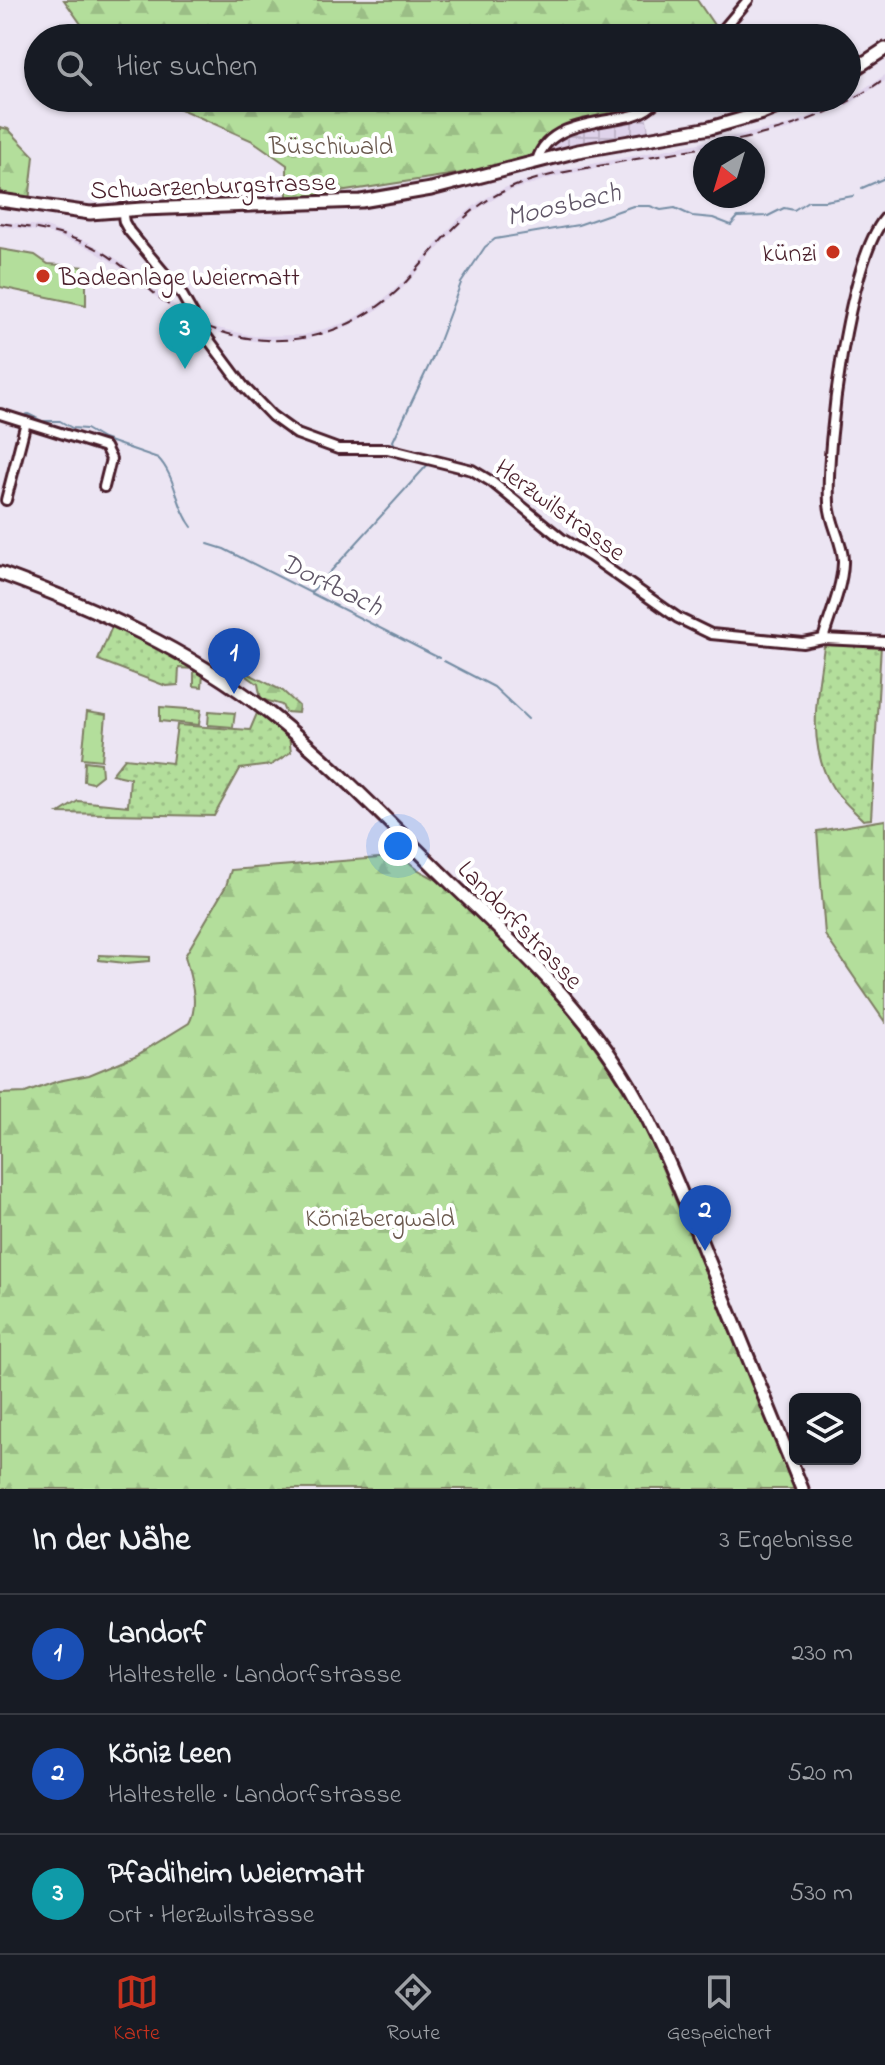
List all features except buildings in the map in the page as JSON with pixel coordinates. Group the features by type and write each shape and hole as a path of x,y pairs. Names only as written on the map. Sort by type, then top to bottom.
{"street":[{"path":"728,24 748,0"},
{"path":"861,65 885,49"},
{"path":"537,161 539,151 548,141 579,126 641,112"},
{"name":"Schwarzenburgstrasse","path":"0,200 90,213 361,201 422,191 537,161 719,126 759,112"},
{"name":"Herzwilstrasse","path":"122,210 129,231 181,293 203,332 235,375 272,416 297,434 338,449 388,449 472,470 492,482 562,539 678,618 711,634 803,643 823,639 885,642"},
{"path":"823,639 841,581 843,561 832,527 829,502 841,354 860,277 878,227 885,218"},
{"path":"0,414 105,447 111,459 104,487"},
{"path":"6,500 26,422"},
{"name":"Landorfstrasse","path":"0,573 102,613 150,636 199,664 267,711 507,937 562,996 614,1061 648,1119 681,1192 802,1489"}],"shaded area":[{"path":"885,75 885,81 861,96 861,90"},
{"path":"646,112 649,132 542,153 550,143 580,127"},
{"path":"820,112 830,112 788,130 758,136 735,136 786,126"},
{"path":"693,144 693,149 557,176 506,192 461,223 382,307 349,326 305,340 254,341 212,331 176,313 117,265 87,247 45,232 0,226 0,221 46,227 89,242 120,261 179,309 213,327 254,336 304,335 347,322 379,303 402,283 458,219 479,202 504,188 556,171"}],"green space":[{"path":"64,0 697,0 713,24 81,24"},
{"name":"Büschiwald","path":"188,112 622,112 566,128 541,144 534,155 469,172 287,200 287,165 253,141"},
{"path":"0,127 8,129 34,156 28,211 0,205"},
{"name":"Badeanlage Weiermatt","path":"0,249 35,255 48,264 86,267 86,305 0,287"},
{"path":"113,624 149,640 203,672 202,687 194,686 194,669 179,668 178,685 166,686 98,660"},
{"path":"829,642 853,643 855,647 857,642 881,645 871,819 863,820 843,801 833,788 819,755 817,700 824,647"},
{"path":"243,671 283,691 299,706 298,713 285,712 282,705 261,699 258,684"},
{"path":"160,707 201,710 199,725 160,721"},
{"path":"209,711 235,713 233,727 208,725"},
{"path":"258,711 289,736 291,752 271,765 240,769 214,816 59,813 78,801 128,806 130,778 112,774 125,758 172,763 177,725 250,730"},
{"path":"87,712 106,715 102,760 82,758"},
{"path":"85,761 101,763 102,775 92,783 84,781"},
{"path":"885,820 885,1022 825,935 817,831"},
{"name":"Könizbergwald","path":"404,856 418,869 450,888 520,960 569,1014 613,1073 651,1141 795,1489 0,1489 0,1094 25,1093 58,1081 89,1075 137,1055 189,1023 194,999 185,956 226,886 231,870"},
{"path":"99,955 150,957 150,961 125,963 99,960"}],"waterway":[{"name":"Moosbach","path":"862,188 885,178"},
{"name":"Moosbach","path":"431,454 395,446 393,441 433,357 461,283 485,247 495,239 578,225 633,206 650,206 661,210 675,208 692,216 713,218 731,225 738,217 768,216 784,208 794,210 808,201 853,196"},
{"name":"Dorfbach","path":"21,417 28,414 42,421 60,421 158,458 169,474 182,510 192,527"},
{"name":"Dorfbach","path":"0,419 13,422"},
{"name":"Moosbach","path":"322,581 430,462"},
{"name":"Dorfbach","path":"208,544 224,549 439,658"},
{"name":"Moosbach","path":"311,592 319,584"},
{"name":"Dorfbach","path":"444,661 494,687 528,719"}],"railway":[{"path":"861,93 885,78"},
{"path":"0,223 39,229 87,244 123,267 173,308 210,328 252,339 304,338 358,319 389,298 461,221 504,191 553,175 750,137 827,112"}],"place":[{"name":"künzi","path":"833,252"},
{"name":"Badeanlage Weiermatt","path":"43,276"},
{"name":"Pfadiheim Weiermatt","path":"185,369"},
{"name":"Landorf","path":"234,694"},
{"name":"Köniz Leen","path":"705,1251"}]}
